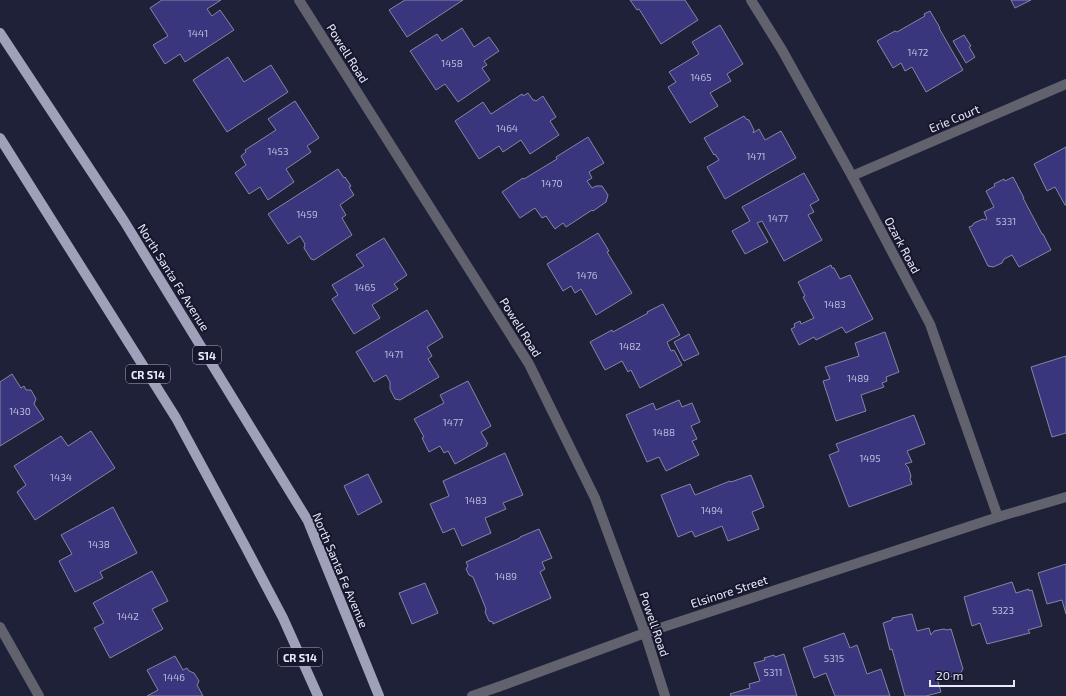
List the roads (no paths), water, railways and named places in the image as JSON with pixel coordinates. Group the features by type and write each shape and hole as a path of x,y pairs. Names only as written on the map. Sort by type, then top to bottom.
{"main road":[{"name":"North Santa Fe Avenue","path":"0,33 124,221 308,521 379,696"},
{"name":"CR S14","path":"0,138 176,418 282,618 318,696"}],"street":[{"name":"Powell Road","path":"298,0 529,364 595,498 645,633 665,696"},
{"name":"Ozark Road","path":"751,0 782,50 852,176 930,324 998,517"},
{"name":"Erie Court","path":"852,176 1066,84"},
{"name":"Elsinore Street","path":"472,696 645,633 998,517 1066,497"},
{"path":"0,627 39,696"}]}
